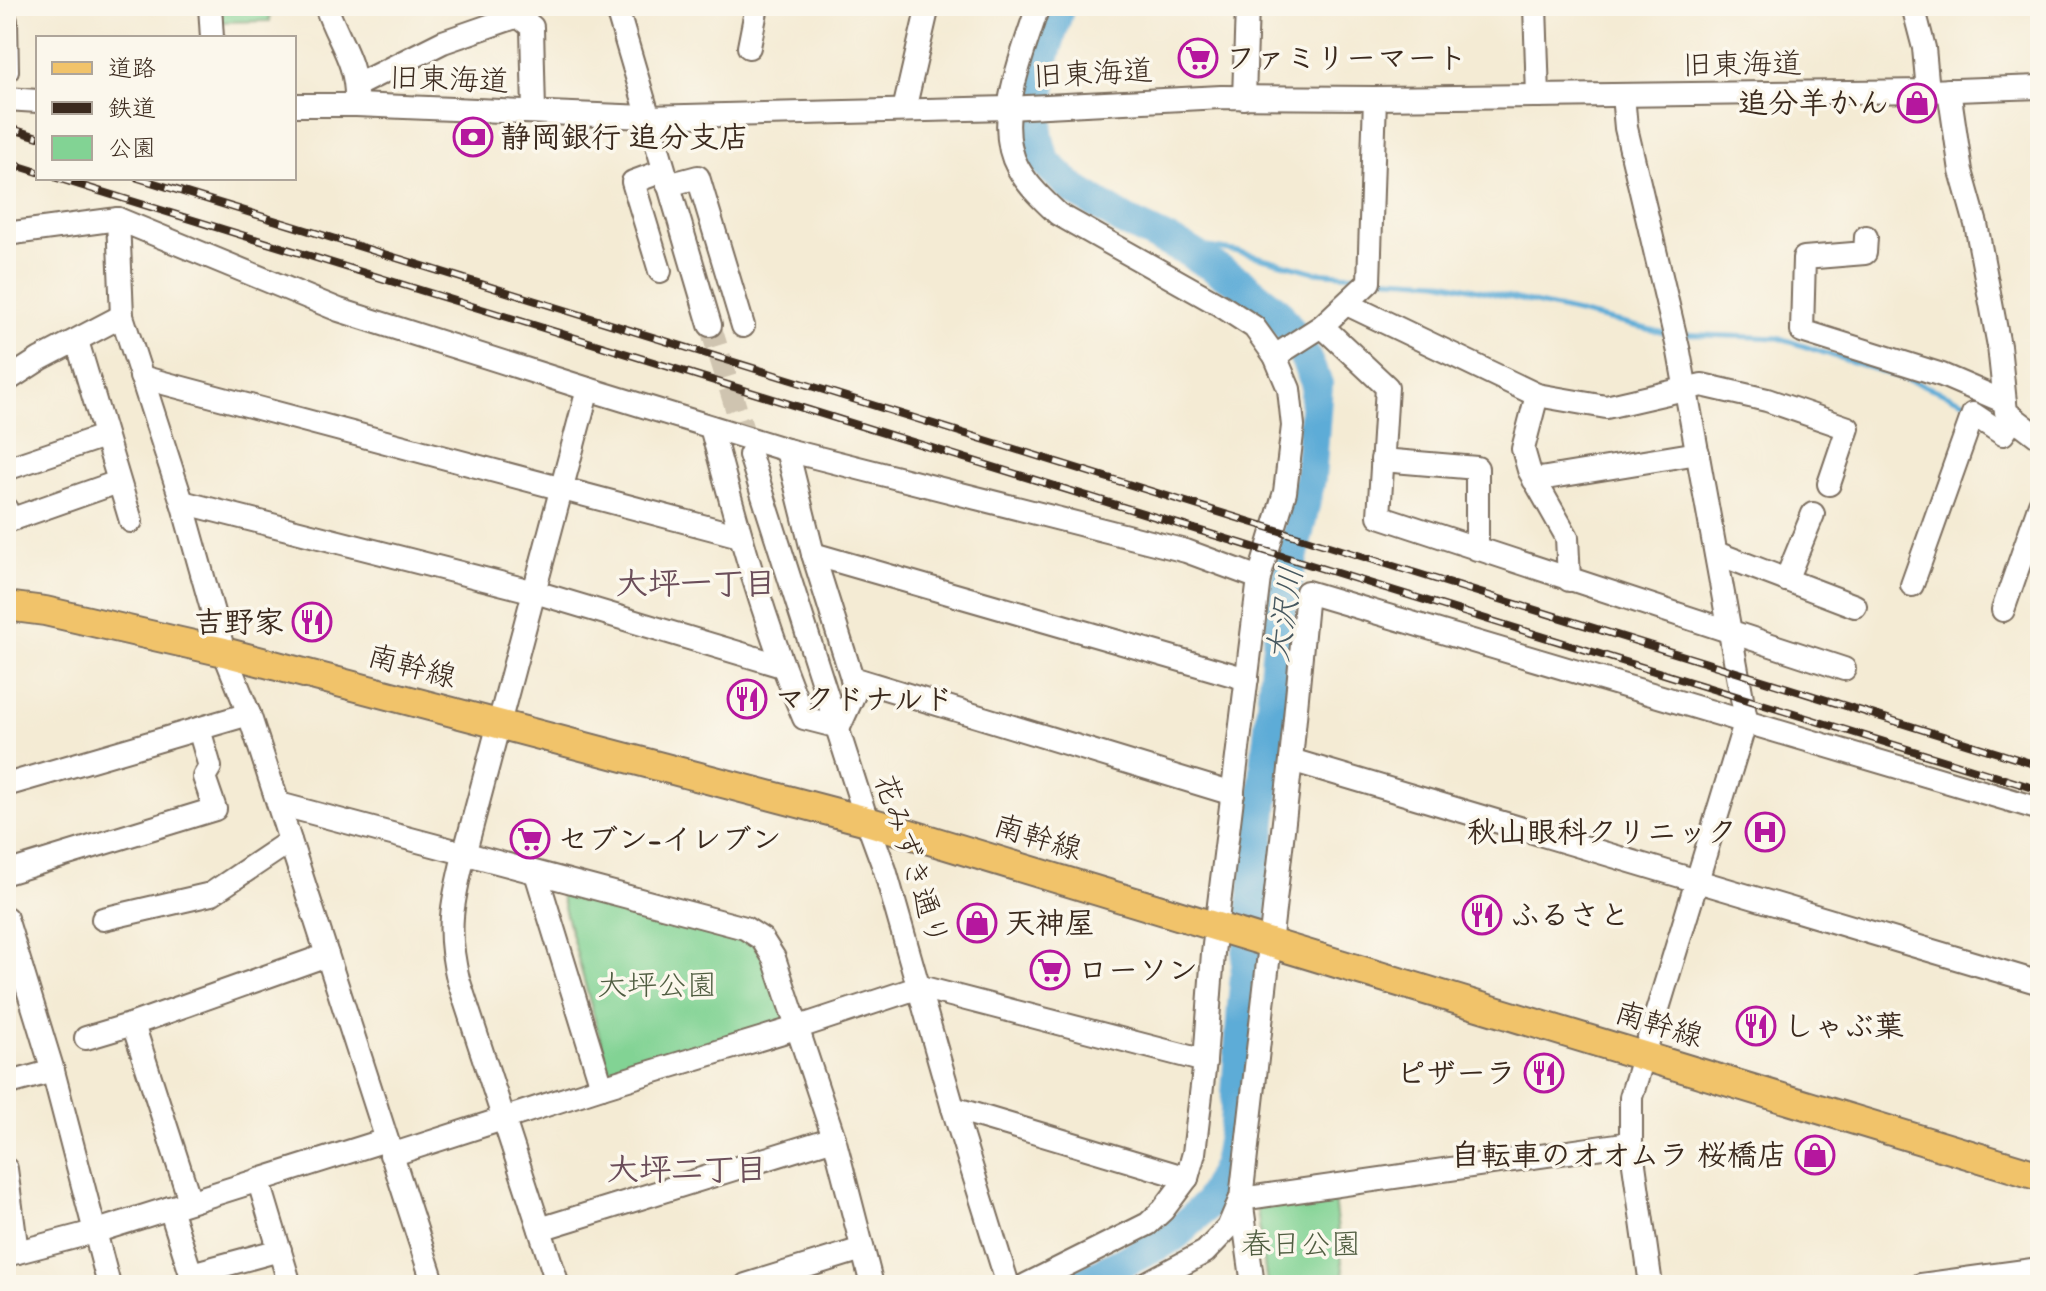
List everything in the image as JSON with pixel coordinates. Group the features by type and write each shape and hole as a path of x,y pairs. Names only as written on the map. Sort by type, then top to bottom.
{"main road":[{"name":"南幹線","path":"6,606 45,611 224,652 867,821 1266,942 1638,1068 2040,1176"}],"street":[{"path":"210,6 212,36"},
{"path":"326,6 331,22 350,56 356,95 443,42 507,11 532,27 534,112"},
{"path":"616,6 710,325"},
{"path":"749,47 757,6"},
{"path":"904,110 928,6"},
{"path":"1026,1285 1148,1224 1187,1178 1194,1153 1259,578 1285,492 1293,426 1289,389 1275,356 1254,327 1058,214 1039,196 1017,166 1008,136 1008,108 1038,6"},
{"path":"1244,98 1247,6"},
{"path":"1535,6 1538,96"},
{"path":"1912,585 1973,414 2003,434 2010,410 1976,224 1913,6"},
{"path":"6,21 7,100 36,101"},
{"name":"旧東海道","path":"296,105 356,95 534,112 647,117 1008,108 1244,98 1939,91 2040,87"},
{"path":"1623,95 1626,128 1687,388 1746,720 1638,1068 1630,1115 1631,1143 1651,1285"},
{"path":"1275,356 1322,326 1369,282 1375,98"},
{"path":"660,271 633,182 698,177 743,326"},
{"path":"6,234 118,219 339,310 588,389 787,450 1186,551 1259,578"},
{"path":"118,219 122,316 182,502 224,652 249,714 279,804 434,1285"},
{"path":"1866,237 1865,253 1804,258 1802,331 1942,375 2010,410 2040,438"},
{"path":"1347,304 1537,395 1606,407 1702,385 1767,400 1848,428 1829,484"},
{"path":"6,381 40,359 122,316"},
{"path":"1322,326 1387,387 1379,516 1844,669"},
{"path":"77,341 131,521"},
{"path":"141,377 740,536"},
{"path":"558,1285 458,979 449,932 452,901 588,389"},
{"path":"1537,395 1523,449 1534,480 1567,537 1569,580"},
{"path":"711,427 740,536 782,666 804,718 839,727 854,694 852,678 813,554 787,450"},
{"path":"6,469 104,436"},
{"path":"1534,480 1698,453"},
{"name":"花みずき通り","path":"750,455 885,870 953,1108 1008,1285"},
{"path":"1382,460 1477,468 1477,549"},
{"path":"6,509 10,520 118,482"},
{"path":"182,502 535,592 782,666"},
{"path":"2003,610 2040,504"},
{"path":"1786,580 1813,514"},
{"path":"1716,553 1855,606"},
{"path":"813,554 1247,679"},
{"path":"1253,1285 1241,1199 1266,942 1291,760 1307,592 2040,809"},
{"path":"852,678 1233,794"},
{"path":"6,785 249,714"},
{"path":"6,873 215,809 204,777 210,767 199,729"},
{"path":"1291,760 2040,983"},
{"path":"279,804 745,928 762,939 774,958 834,1138 872,1285"},
{"path":"103,919 211,894 290,841"},
{"path":"536,873 602,1087"},
{"path":"6,918 12,965 53,1071 109,1285"},
{"path":"86,1038 327,955"},
{"path":"6,1169 12,1254 259,1182 504,1119 920,987 1205,1061"},
{"path":"133,1024 180,1204 191,1274 280,1250"},
{"path":"6,1084 53,1071"},
{"path":"953,1108 1187,1178"},
{"path":"540,1229 834,1138"},
{"path":"1241,1199 1631,1143"},
{"path":"259,1182 290,1285"},
{"path":"1143,1285 1205,1252 1228,1228 1241,1199"},
{"path":"746,1285 862,1249"},
{"path":"1921,1285 2040,1269"}],"green space":[{"path":"218,6 306,6 269,12 270,21 218,22"},
{"name":"大坪公園","path":"560,893 734,932 752,942 765,959 786,1020 609,1071"},
{"name":"春日公園","path":"1333,1192 1345,1285 1267,1285 1256,1202"}],"waterway":[{"name":"大沢川","path":"1059,6 1044,56 1038,111 1037,135 1044,161 1073,189 1125,221 1186,250 1242,284 1276,311 1297,340 1317,384 1310,478 1282,603 1243,1006 1235,1125 1228,1165 1208,1204 1173,1237 1079,1285"},
{"path":"1164,240 1240,252 1315,272 1364,276"},
{"path":"1374,277 1439,281 1669,334"},
{"path":"1679,334 1779,338 1974,405"}],"tunnel":[{"path":"710,325 750,453"}],"railway":[{"path":"6,127 36,136"},
{"path":"6,162 36,171"},
{"path":"63,180 2040,790"},
{"path":"144,180 2040,766"}],"place":[{"name":"ファミリーマート","path":"1198,58"},
{"name":"追分羊かん","path":"1917,103"},
{"name":"静岡銀行 追分支店","path":"473,137"},
{"name":"吉野家","path":"312,622"},
{"name":"マクドナルド","path":"747,699"},
{"name":"秋山眼科クリニック","path":"1765,832"},
{"name":"セブン-イレブン","path":"530,839"},
{"name":"ふるさと","path":"1482,915"},
{"name":"天神屋","path":"977,923"},
{"name":"ローソン","path":"1050,970"},
{"name":"しゃぶ葉","path":"1756,1026"},
{"name":"ピザーラ","path":"1544,1073"},
{"name":"自転車のオオムラ 桜橋店","path":"1815,1155"}],"district":[{"name":"大坪一丁目","path":"696,583"},
{"name":"大坪二丁目","path":"687,1169"}]}
